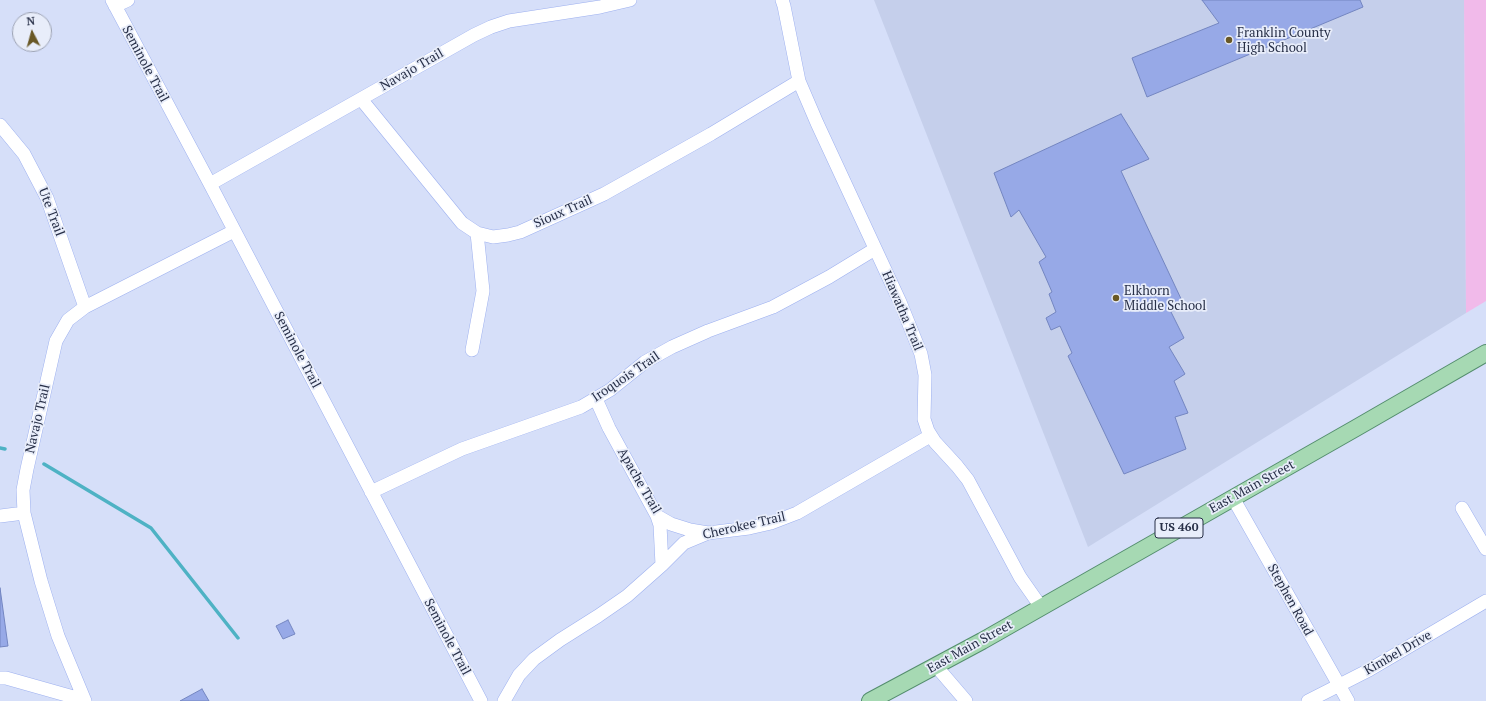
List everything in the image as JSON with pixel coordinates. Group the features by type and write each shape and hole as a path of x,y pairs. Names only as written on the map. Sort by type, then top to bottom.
{"main road":[{"name":"East Main Street","path":"870,701 1041,607 1486,353"}],"street":[{"path":"113,3 128,0"},
{"name":"Navajo Trail","path":"210,184 474,34 509,21 573,6 607,6 630,0"},
{"name":"Hiawatha Trail","path":"782,0 799,81 908,321 923,362 926,375 924,418 930,436 968,480 1020,577 1041,607"},
{"name":"Seminole Trail","path":"113,3 210,184 481,701"},
{"name":"Sioux Trail","path":"361,99 462,223 476,233 493,237 520,232 604,194 711,134 799,81"},
{"name":"Ute Trail","path":"0,125 24,154 47,198 85,308"},
{"name":"Navajo Trail","path":"84,700 58,636 41,581 24,513 24,483 56,341 68,320 85,308 234,231"},
{"path":"472,350 482,291 476,233"},
{"name":"Iroquois Trail","path":"371,492 462,449 562,414 596,399 618,384 645,362 672,347 708,331 772,307 829,277 875,249"},
{"name":"Apache Trail","path":"596,399 609,428 657,516 671,524 690,530 708,532"},
{"name":"Cherokee Trail","path":"504,701 519,675 534,659 627,596 684,543 708,532 771,523 797,513 930,436"},
{"name":"Stephen Road","path":"1233,498 1348,701"},
{"path":"1462,508 1486,549"},
{"path":"0,516 24,513"},
{"path":"657,516 660,525 662,565"},
{"name":"Kimbel Drive","path":"1308,701 1369,670 1486,601"},
{"path":"936,666 966,701"},
{"path":"0,678 6,678 84,700"}],"shaded area":[{"path":"874,0 1464,0 1466,313 1088,547"},
{"path":"1464,0 1486,0 1486,301 1466,313"}],"building":[{"name":"Franklin County High School","path":"1202,0 1360,0 1363,7 1147,97 1132,58 1219,23"},
{"name":"Elkhorn Middle School","path":"1121,114 1149,159 1121,171 1183,303 1171,312 1184,338 1169,347 1185,374 1174,381 1188,413 1175,417 1186,449 1124,474 1068,356 1072,353 1060,326 1051,330 1046,318 1056,312 1049,294 1052,292 1039,262 1046,257 1019,210 1011,217 994,173"},
{"path":"0,588 8,646 0,647"},
{"path":"288,620 295,634 283,639 276,626"},
{"path":"202,689 209,701 180,701"}],"waterway":[{"path":"0,448 5,449"},
{"path":"44,464 151,528 238,638"}],"place":[{"name":"Franklin County High School","path":"1229,40"},
{"name":"Elkhorn Middle School","path":"1116,298"}]}
